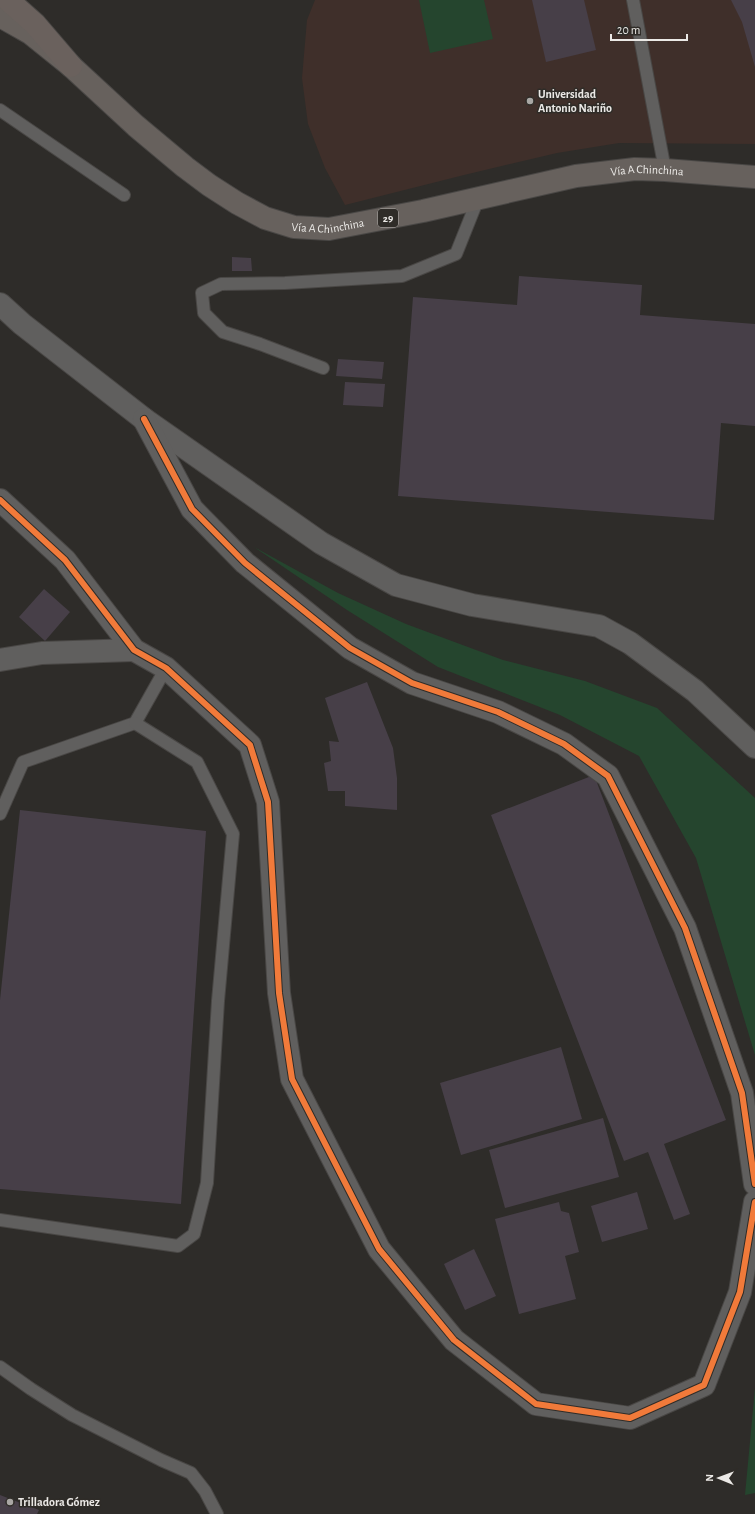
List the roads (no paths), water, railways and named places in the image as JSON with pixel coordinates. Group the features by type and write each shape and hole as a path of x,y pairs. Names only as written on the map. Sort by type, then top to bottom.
{"highway":[{"path":"8,0 35,24 71,66"}],"main road":[{"name":"Vía A Chinchina","path":"0,16 30,33 71,66 136,126 185,168 236,203 265,218 294,227 328,229 423,211 576,176 635,169 755,177"}],"street":[{"path":"0,304 22,324 144,419 321,543 396,585 472,605 599,626 630,643 695,691 755,747"},
{"path":"144,419 192,510 245,563 350,648 412,683 498,712 564,744 608,776 685,928 742,1093 755,1184"},
{"path":"0,500 65,560 134,650 166,668 250,745 268,802 279,993 292,1079 378,1249 454,1340 536,1404 630,1418 704,1385 740,1292 755,1202"},
{"path":"0,660 42,653 134,650"}],"lane":[{"path":"633,0 665,170"},
{"path":"0,110 124,195"},
{"path":"323,368 260,344 223,332 204,312 202,293 221,284 285,283 402,276 456,254 478,199"},
{"path":"0,814 24,762 135,723 166,668"},
{"path":"0,1220 178,1246 194,1234 207,1183 218,1001 233,834 197,762 135,723"},
{"path":"0,1367 30,1389 72,1415 161,1460 191,1473 205,1491 217,1514"}],"place":[{"name":"Universidad Antonio Nariño","path":"530,101"},
{"name":"Trilladora Gómez","path":"10,1502"}]}
